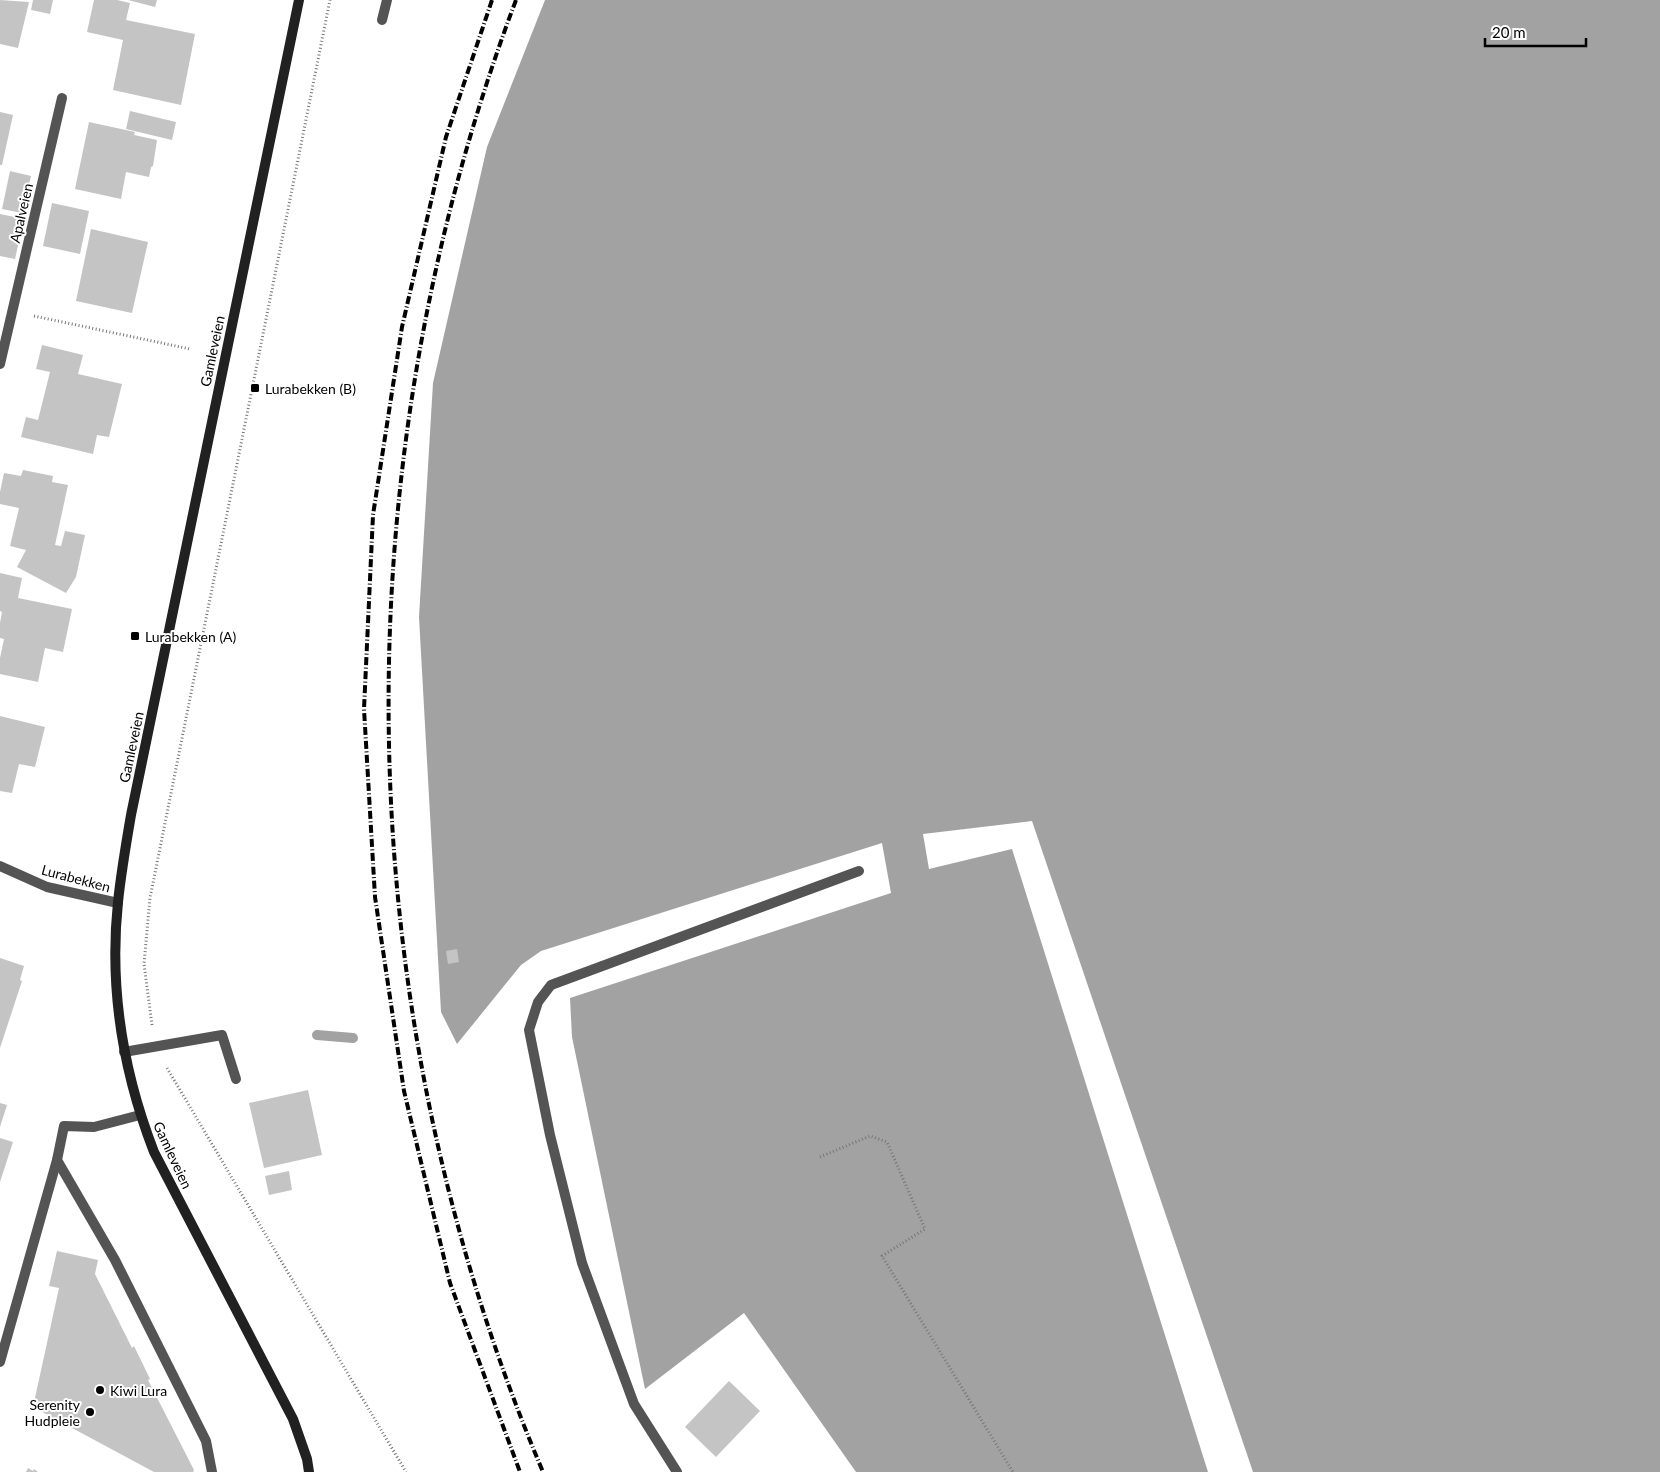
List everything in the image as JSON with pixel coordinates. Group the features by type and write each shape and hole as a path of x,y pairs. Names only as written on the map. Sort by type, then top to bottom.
{"main road":[{"name":"Gamleveien","path":"299,0 131,816 118,903 115,953 117,1004 124,1052 140,1115 154,1152 293,1419 307,1459 309,1472"}],"street":[{"path":"382,20 387,0"},
{"name":"Apalveien","path":"0,364 62,98"},
{"name":"Lurabekken","path":"0,866 48,887 118,903"},
{"path":"677,1472 634,1404 582,1263 550,1135 529,1030 538,1002 551,985 859,871"},
{"path":"124,1052 222,1035 236,1079"},
{"path":"0,1362 64,1126 94,1127 140,1115"},
{"path":"56,1160 115,1260 206,1441 212,1472"}],"path":[{"path":"330,0 150,898 144,964 155,1047 406,1472"},
{"path":"12,311 190,349"},
{"path":"820,1157 870,1136 887,1142 925,1228 882,1256 1013,1472"}],"shaded area":[{"path":"545,0 1660,0 1660,1472 1253,1472 1032,821 923,834 929,869 1012,849 1208,1472 856,1472 744,1313 645,1389 572,1037 570,998 891,893 882,843 541,951 521,965 457,1044 441,1012 419,617 433,383 487,147"}],"building":[{"path":"0,0 29,2 18,48 0,44"},
{"path":"33,0 53,0 50,14 31,10"},
{"path":"94,0 117,0 130,3 126,20 195,34 181,105 113,90 123,40 87,32"},
{"path":"128,0 157,0 155,7"},
{"path":"130,111 176,122 172,140 126,129"},
{"path":"0,112 13,115 2,165 0,165"},
{"path":"89,122 135,132 134,135 157,140 153,166 151,167 149,177 126,172 121,199 75,189"},
{"path":"10,171 31,176 22,213 2,209"},
{"path":"52,203 89,211 80,254 43,246"},
{"path":"0,214 24,219 15,259 0,256"},
{"path":"91,229 148,242 132,313 76,301"},
{"path":"42,345 83,355 78,374 122,384 109,437 97,435 93,454 21,437 26,417 38,420 50,372 36,369"},
{"path":"23,470 53,476 52,482 68,485 55,545 61,546 65,531 85,535 76,577 66,593 17,567 26,550 10,546 19,508 0,504 0,492 4,473 21,476"},
{"path":"0,573 22,578 18,598 72,609 63,652 45,648 38,682 0,674 0,658 4,639 0,638 2,612 0,611"},
{"path":"0,716 45,727 35,767 19,764 12,793 0,791"},
{"path":"457,949 459,962 448,964 446,951"},
{"path":"0,958 24,966 20,980 22,981 0,1048"},
{"path":"308,1090 322,1155 264,1168 249,1103"},
{"path":"0,1103 7,1105 0,1127"},
{"path":"0,1138 13,1142 0,1182"},
{"path":"289,1171 292,1190 269,1195 265,1176"},
{"path":"57,1251 98,1260 95,1274 132,1348 134,1346 150,1379 148,1380 194,1470 193,1472 154,1472 33,1407 59,1288 49,1286"},
{"path":"729,1381 760,1411 716,1457 685,1427"},
{"path":"28,1468 33,1471 34,1469 38,1472 26,1472"}],"waterway":[{"name":"Lurabekken","path":"317,1035 353,1038"}],"railway":[{"path":"492,0 446,137 402,327 373,515 364,709 375,897 404,1091 450,1283 520,1472"},
{"path":"516,0 458,180 417,364 394,551 389,739 401,926 431,1112 478,1295 543,1472"}],"place":[{"name":"Lurabekken (B)","path":"255,388"},
{"name":"Lurabekken (A)","path":"135,636"},
{"name":"Kiwi Lura","path":"100,1390"},
{"name":"Serenity Hudpleie","path":"90,1412"}]}
